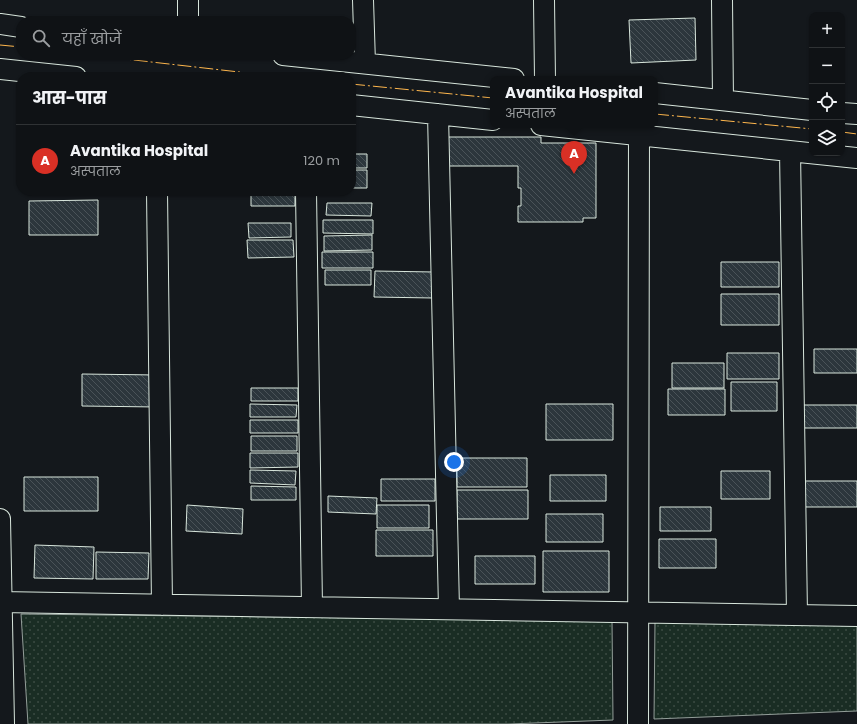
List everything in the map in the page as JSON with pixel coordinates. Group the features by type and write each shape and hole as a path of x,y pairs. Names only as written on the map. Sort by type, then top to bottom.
{"street":[{"path":"188,0 188,16"},
{"path":"363,0 365,63"},
{"path":"544,0 545,76"},
{"path":"722,0 723,100"},
{"path":"0,24 16,26"},
{"path":"334,60 490,76"},
{"path":"0,69 28,72"},
{"path":"658,93 809,110"},
{"path":"356,106 490,120"},
{"path":"845,113 857,114"},
{"path":"438,114 449,609"},
{"path":"600,128 639,130 790,151 857,158"},
{"path":"638,724 639,130"},
{"path":"790,151 797,615"},
{"path":"157,196 162,604"},
{"path":"306,196 312,607"},
{"path":"0,519 4,724"},
{"path":"1,602 857,616"}],"green space":[{"path":"21,614 612,621 613,720 508,724 28,724"},
{"path":"655,622 857,624 857,711 654,719"}],"building":[{"path":"695,18 696,60 631,63 629,20"},
{"path":"444,137 541,137 541,143 596,143 596,218 583,218 583,222 518,222 518,206 521,206 521,188 518,188 518,166 444,166"},
{"path":"356,154 367,154 367,168 356,168"},
{"path":"356,170 367,170 367,188 356,188"},
{"path":"251,196 295,196 295,206 251,206"},
{"path":"98,200 98,235 29,235 29,201"},
{"path":"327,203 372,203 371,216 326,215"},
{"path":"323,220 373,220 373,234 323,233"},
{"path":"248,223 291,223 291,237 249,238"},
{"path":"372,235 372,250 324,251 324,236"},
{"path":"247,240 293,240 294,257 248,258"},
{"path":"322,252 373,252 373,268 322,268"},
{"path":"721,262 779,262 779,287 721,287"},
{"path":"325,270 371,270 371,285 325,285"},
{"path":"375,271 434,272 433,298 374,297"},
{"path":"721,294 779,294 779,325 721,325"},
{"path":"814,349 857,349 857,373 814,373"},
{"path":"727,353 779,353 779,379 727,379"},
{"path":"672,363 724,363 724,388 672,388"},
{"path":"82,374 157,375 157,407 82,406"},
{"path":"731,382 777,382 777,411 731,411"},
{"path":"251,388 298,388 298,401 251,401"},
{"path":"668,389 725,389 725,415 668,415"},
{"path":"250,404 297,405 296,417 250,417"},
{"path":"546,404 613,404 613,440 546,440"},
{"path":"799,405 857,405 857,428 799,428"},
{"path":"250,420 298,420 298,433 250,433"},
{"path":"251,436 297,436 297,451 251,451"},
{"path":"250,453 298,453 298,467 250,468"},
{"path":"457,458 527,458 527,487 457,487"},
{"path":"250,470 296,471 295,485 250,483"},
{"path":"721,471 770,471 770,499 721,499"},
{"path":"550,475 606,475 606,501 550,501"},
{"path":"24,477 98,477 98,511 24,511"},
{"path":"381,479 435,479 435,501 381,501"},
{"path":"801,481 857,481 857,507 801,507"},
{"path":"251,486 296,487 296,500 251,500"},
{"path":"457,490 528,490 528,519 457,519"},
{"path":"328,496 377,498 376,514 328,512"},
{"path":"187,505 243,509 242,534 186,531"},
{"path":"377,505 429,505 429,528 377,528"},
{"path":"660,507 711,507 711,531 660,531"},
{"path":"546,514 603,514 603,542 546,542"},
{"path":"376,530 433,530 433,556 376,556"},
{"path":"659,539 716,539 716,568 659,568"},
{"path":"35,545 94,547 93,579 34,578"},
{"path":"543,551 609,551 609,592 543,592"},
{"path":"96,552 149,553 148,579 96,579"},
{"path":"475,556 535,556 535,584 475,584"}],"power":[{"path":"0,45 16,47"},
{"path":"134,60 239,72"},
{"path":"356,84 490,98"},
{"path":"658,114 809,129"},
{"path":"845,132 857,134"}],"place":[{"name":"Avantika Hospital","path":"574,174"}]}
